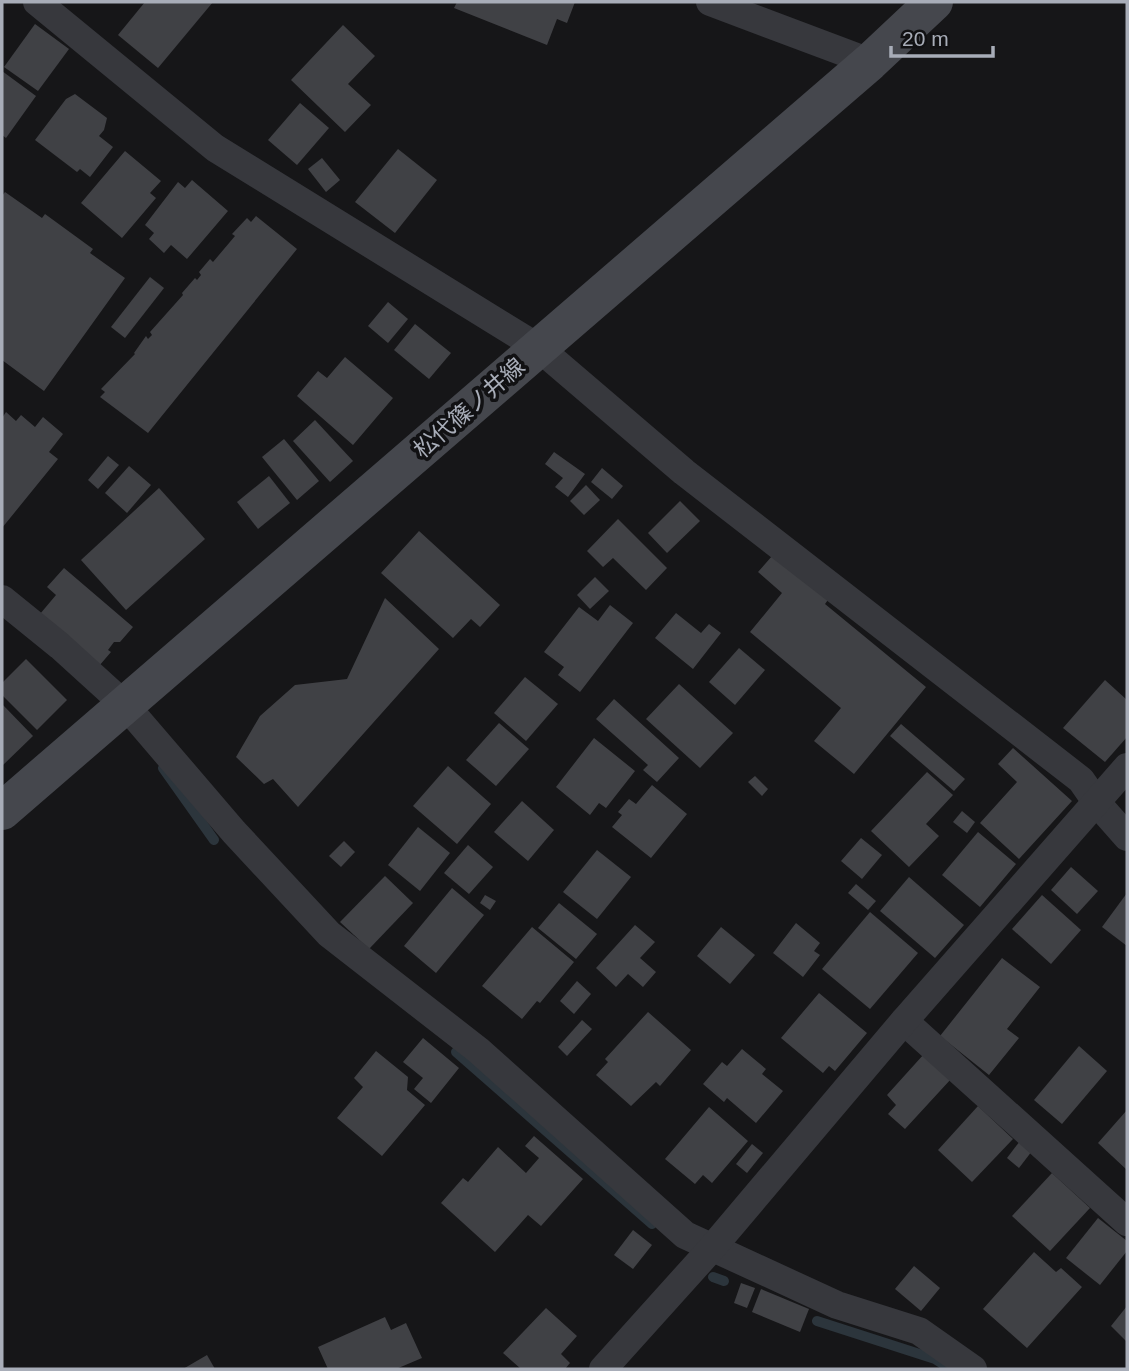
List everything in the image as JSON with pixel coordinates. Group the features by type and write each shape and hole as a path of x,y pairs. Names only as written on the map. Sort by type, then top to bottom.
{"main road":[{"name":"松代篠ノ井線","path":"2,811 870,62 934,2"}],"street":[{"path":"37,2 215,148 539,348 684,472 1081,780 1127,837"},
{"path":"709,2 870,62"},
{"path":"2,599 60,646 126,706 234,832 330,934 478,1050 685,1235 837,1305 919,1331 973,1369"},
{"path":"603,1369 712,1248 904,1021 1127,767"},
{"path":"904,1021 1127,1222"}],"building":[{"path":"145,2 213,2 158,68 118,35"},
{"path":"457,2 575,2 567,23 557,19 547,45 454,8"},
{"path":"35,24 69,49 38,91 4,67"},
{"path":"343,25 375,56 348,84 371,105 345,132 291,80"},
{"path":"2,71 36,96 6,138 2,135"},
{"path":"75,94 107,118 104,130 99,136 113,147 90,177 80,169 77,172 35,140 66,99"},
{"path":"300,103 329,128 297,165 268,140"},
{"path":"398,149 437,180 395,233 355,202"},
{"path":"125,151 161,181 150,193 156,198 122,238 81,203"},
{"path":"322,158 340,180 326,192 308,169"},
{"path":"192,180 228,211 187,259 171,245 164,253 149,239 154,233 145,225 178,182 185,188"},
{"path":"5,192 42,218 45,214 93,249 90,253 125,278 44,391 2,360 2,196"},
{"path":"256,216 297,249 148,433 100,397 105,392 101,389 135,354 146,336 148,339 152,335 150,332 195,278 197,280 201,275 199,272 210,259 213,262 235,236 232,234 247,218 251,222"},
{"path":"150,277 164,288 125,338 111,327"},
{"path":"388,302 408,319 388,343 368,326"},
{"path":"415,324 451,353 429,379 394,350"},
{"path":"345,357 393,398 353,445 297,396 318,371 327,378"},
{"path":"6,412 16,421 21,415 35,427 43,417 63,434 49,452 58,459 2,528 2,418"},
{"path":"315,420 353,461 330,482 293,441"},
{"path":"284,439 319,481 297,500 262,457"},
{"path":"554,452 585,474 568,497 555,487 563,478 545,464"},
{"path":"108,456 119,465 98,489 88,480"},
{"path":"129,466 151,485 127,513 105,493"},
{"path":"602,468 623,486 612,499 591,482"},
{"path":"269,476 290,503 258,529 237,502"},
{"path":"586,485 600,500 584,515 570,501"},
{"path":"159,488 205,539 126,610 81,560"},
{"path":"680,501 700,521 667,553 648,533"},
{"path":"618,519 667,568 646,590 613,558 603,567 587,551"},
{"path":"419,531 500,605 480,627 471,619 453,638 381,573"},
{"path":"779,548 833,593 825,604 926,687 854,774 814,741 841,708 750,632 782,593 758,572"},
{"path":"64,568 133,627 120,642 114,642 108,650 111,652 99,666 40,614 56,595 47,587"},
{"path":"595,577 609,591 590,609 577,595"},
{"path":"385,598 439,649 298,807 273,779 264,784 236,757 260,716 295,685 347,679"},
{"path":"610,605 633,623 580,692 558,675 564,667 544,652 579,607 598,621"},
{"path":"676,613 701,633 709,624 721,633 693,669 655,638"},
{"path":"739,648 765,670 735,705 709,682"},
{"path":"26,659 67,700 37,730 2,695 2,683"},
{"path":"525,677 558,704 526,741 494,713"},
{"path":"1105,680 1127,700 1127,737 1105,762 1063,728"},
{"path":"679,684 733,733 700,768 646,719"},
{"path":"614,699 679,758 657,782 643,770 648,765 596,719"},
{"path":"2,704 33,736 2,766"},
{"path":"499,723 529,749 496,786 466,760"},
{"path":"901,724 965,779 954,791 890,736"},
{"path":"594,738 635,771 606,808 599,803 590,815 556,787"},
{"path":"1013,748 1072,801 1019,859 980,823 1017,782 998,764"},
{"path":"448,766 491,804 457,844 413,806"},
{"path":"927,772 953,795 926,824 939,836 909,867 871,831"},
{"path":"755,776 768,789 762,796 748,782"},
{"path":"652,785 687,814 651,858 612,827 622,815 618,812 629,799 636,804"},
{"path":"522,801 554,830 528,861 494,832"},
{"path":"962,811 975,822 967,833 953,822"},
{"path":"418,827 450,853 420,891 388,865"},
{"path":"978,832 1016,864 980,907 942,875"},
{"path":"861,838 882,855 862,879 841,861"},
{"path":"344,841 355,852 341,867 329,856"},
{"path":"468,845 493,867 469,894 444,873"},
{"path":"597,850 631,877 597,919 563,892"},
{"path":"1071,867 1098,891 1077,914 1051,890"},
{"path":"385,876 413,903 369,949 340,922"},
{"path":"909,877 964,925 935,958 880,911"},
{"path":"856,884 876,901 868,910 848,893"},
{"path":"452,888 484,915 436,973 404,946"},
{"path":"1127,893 1127,946 1102,927"},
{"path":"485,895 496,901 490,910 480,903"},
{"path":"1042,895 1081,930 1051,964 1012,929"},
{"path":"559,903 597,934 576,959 538,928"},
{"path":"870,912 918,953 870,1009 822,969"},
{"path":"796,923 820,943 814,951 820,955 803,977 773,953"},
{"path":"635,925 655,942 640,958 656,972 643,987 628,974 616,987 596,968"},
{"path":"532,927 574,962 540,1003 537,1001 522,1019 482,986"},
{"path":"721,927 755,955 730,984 697,956"},
{"path":"1002,958 1040,987 1007,1029 1019,1038 989,1075 940,1036"},
{"path":"577,981 591,994 574,1014 560,1001"},
{"path":"819,993 867,1033 835,1071 829,1066 823,1073 781,1038"},
{"path":"648,1012 691,1050 660,1086 656,1082 631,1106 596,1075 608,1062 605,1059"},
{"path":"582,1020 592,1029 567,1056 558,1047"},
{"path":"423,1038 459,1068 431,1103 414,1089 423,1078 403,1062"},
{"path":"1079,1046 1107,1071 1062,1124 1034,1100"},
{"path":"742,1049 766,1069 762,1074 783,1091 756,1123 727,1098 724,1102 703,1084 722,1062 727,1066"},
{"path":"376,1051 408,1077 407,1090 425,1105 382,1156 337,1118 363,1087 354,1078"},
{"path":"924,1054 951,1079 905,1129 888,1114 896,1105 887,1095"},
{"path":"978,1106 1013,1139 972,1182 938,1150"},
{"path":"709,1107 748,1141 712,1183 703,1175 695,1184 665,1159"},
{"path":"1127,1110 1127,1170 1098,1143"},
{"path":"534,1136 583,1179 541,1226 528,1215 495,1252 441,1203 463,1178 468,1182 498,1147 526,1173 539,1158 525,1146"},
{"path":"1020,1141 1032,1151 1019,1168 1007,1158"},
{"path":"752,1144 763,1153 747,1173 736,1164"},
{"path":"1052,1173 1090,1208 1050,1251 1012,1216"},
{"path":"1098,1218 1127,1241 1127,1251 1100,1285 1066,1258"},
{"path":"633,1230 652,1245 633,1269 614,1255"},
{"path":"1034,1252 1056,1272 1061,1268 1082,1287 1027,1348 983,1309"},
{"path":"914,1266 940,1288 921,1311 895,1289"},
{"path":"741,1283 755,1288 747,1308 734,1303"},
{"path":"761,1289 809,1309 800,1332 752,1312"},
{"path":"1127,1306 1127,1342 1111,1326"},
{"path":"546,1308 577,1336 561,1354 570,1363 565,1369 521,1369 503,1353"},
{"path":"385,1317 391,1330 406,1323 422,1358 396,1369 328,1369 318,1347"},
{"path":"207,1355 215,1369 183,1369"}],"waterway":[{"path":"163,768 214,840"},
{"path":"456,1052 652,1224"},
{"path":"713,1277 724,1281"},
{"path":"817,1321 935,1359 946,1366"}]}
